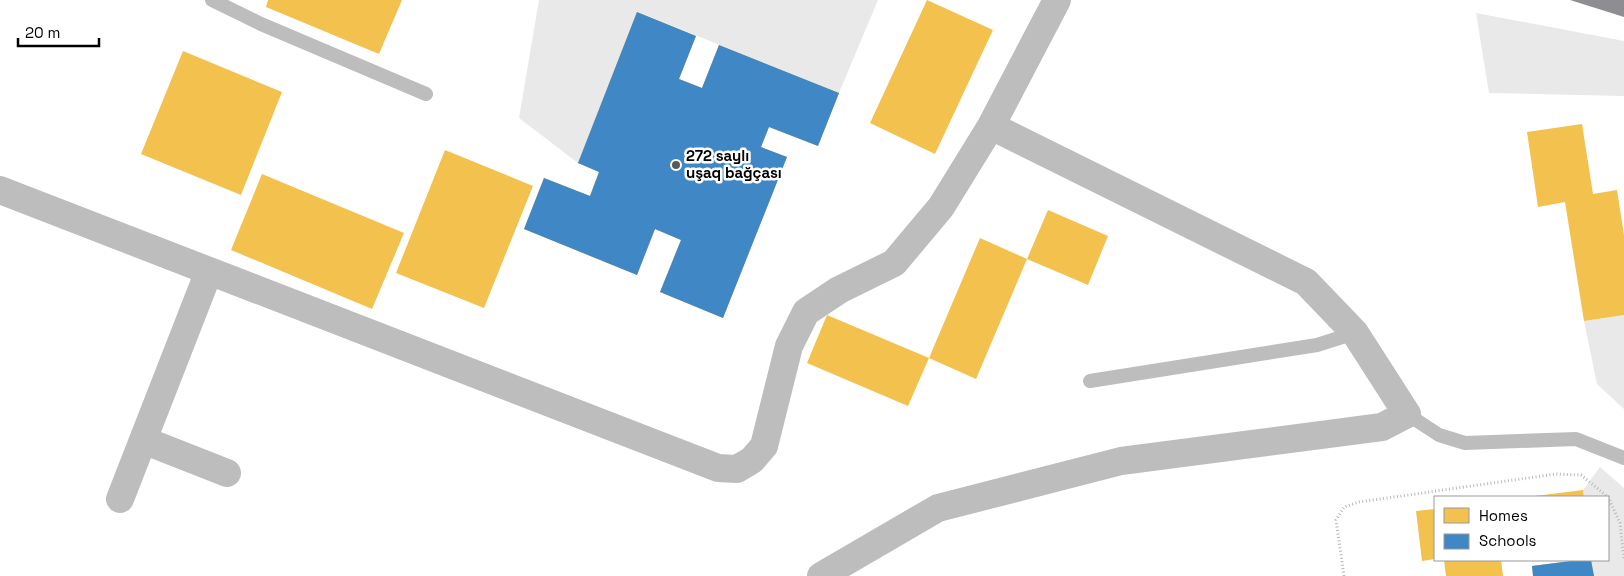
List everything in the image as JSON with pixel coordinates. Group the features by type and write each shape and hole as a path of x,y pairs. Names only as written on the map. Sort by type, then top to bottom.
{"street":[{"path":"0,190 718,468 737,469 752,460 764,446 789,346 806,312 839,290 894,263 941,207 991,126 1057,0"},
{"path":"821,576 938,508 1121,460 1382,427 1407,414 1355,333 1306,282 991,126"},
{"path":"120,499 209,271"},
{"path":"143,440 226,473"}],"lane":[{"path":"212,0 261,24 426,94"},
{"path":"1090,381 1317,345 1355,333"},
{"path":"1407,414 1438,435 1465,443 1576,439 1624,458"}],"path":[{"path":"1344,576 1336,520 1344,507 1369,501 1556,474 1581,475 1607,496"},
{"path":"1609,499 1620,522 1624,558"}],"shaded area":[{"path":"539,0 878,0 839,93 638,12 578,163 519,118"},
{"path":"1476,13 1624,41 1624,96 1489,93"},
{"path":"1624,315 1624,409 1597,384 1584,321"},
{"path":"1600,467 1624,488 1624,576 1594,576 1591,561 1609,561 1609,496 1584,496 1583,490"}],"building: Homes":[{"path":"268,0 402,0 379,54 266,7"},
{"path":"927,0 993,30 935,154 870,123"},
{"path":"637,12 696,36 679,79 702,88 719,45 839,93 818,146 769,127 761,147 787,157 723,318 660,292 681,240 655,229 637,275 524,229 544,178 590,196 599,172 578,163","holes":["667,104 728,129 691,220 630,194"]},
{"path":"183,51 282,92 241,195 141,154"},
{"path":"1582,124 1593,194 1617,190 1624,235 1624,315 1584,321 1565,202 1538,207 1527,132"},
{"path":"445,150 533,186 484,308 396,273"},
{"path":"262,174 404,233 372,309 231,250"},
{"path":"1048,210 1108,236 1088,285 1027,259"},
{"path":"980,238 1027,259 976,379 929,358"},
{"path":"827,315 929,358 908,406 807,363"},
{"path":"1583,490 1584,496 1535,496"},
{"path":"1434,509 1434,559 1422,561 1416,511"},
{"path":"1444,561 1501,561 1503,576 1446,576"},
{"path":"1571,561 1591,561 1594,576 1533,576 1532,566"}],"building: Schools":[{"path":"637,12 696,36 679,79 702,88 719,45 839,93 818,146 769,127 761,147 787,157 723,318 660,292 681,240 655,229 637,275 524,229 544,178 590,196 599,172 578,163"},
{"path":"1571,561 1591,561 1594,576 1533,576 1532,566"}],"building: Industry":[{"path":"1570,0 1624,0 1624,17"}],"place":[{"name":"272 saylı uşaq bağçası","path":"676,165"}]}
